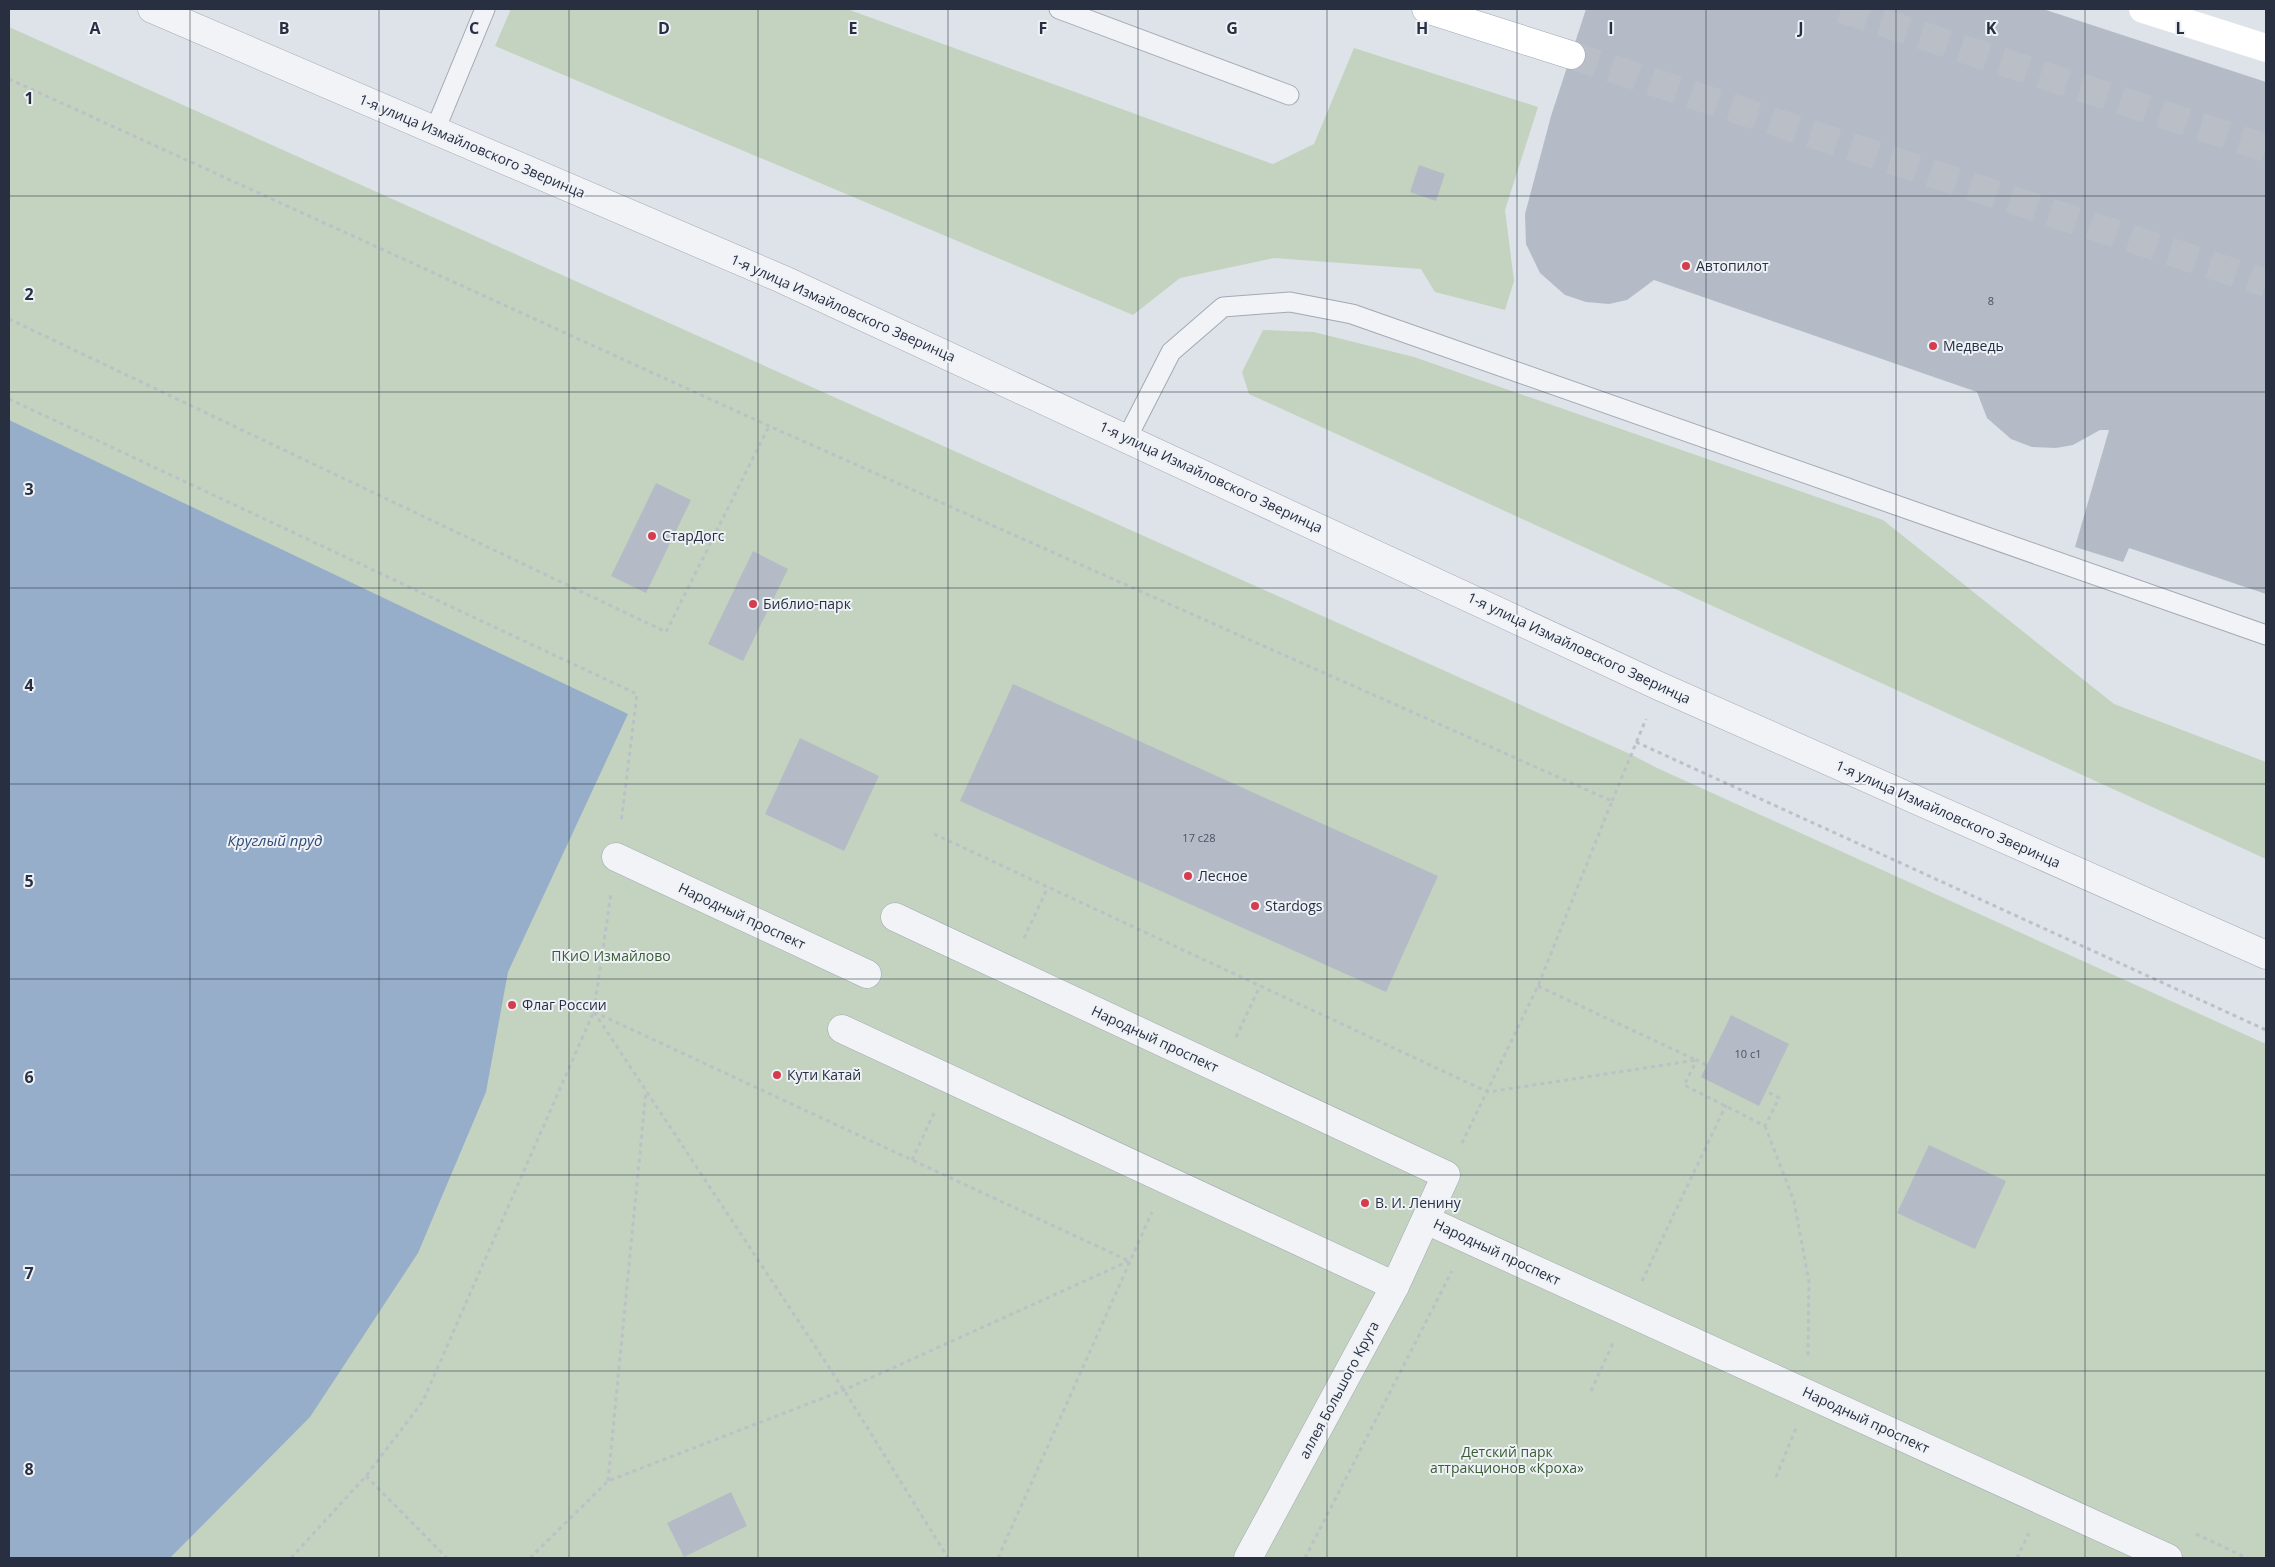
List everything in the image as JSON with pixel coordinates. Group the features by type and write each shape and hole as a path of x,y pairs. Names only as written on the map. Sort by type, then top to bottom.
{"main road":[{"path":"1426,9 1571,55"},
{"path":"2143,9 2266,48"}],"street":[{"name":"1-я улица Измайловского Зверинца","path":"152,9 782,279 1659,686 2266,955"},
{"name":"Народный проспект","path":"616,857 868,974"},
{"name":"Народный проспект","path":"894,917 1446,1175 1426,1220 2168,1558"},
{"path":"842,1029 1395,1286"},
{"name":"аллея Большого Круга","path":"1248,1558 1395,1286 1426,1220"}],"lane":[{"path":"435,130 485,9"},
{"path":"1059,9 1289,95"},
{"path":"1127,438 1171,352 1223,307 1290,302 1352,314 2266,636"}],"path":[{"path":"9,79 769,426 1612,801"},
{"path":"9,319 666,632 769,426"},
{"path":"9,399 637,694"},
{"path":"1636,742 2266,1030"},
{"path":"1446,1175 1538,986 1630,754"},
{"path":"934,834 1488,1092 1697,1060"},
{"path":"1009,971 1048,887"},
{"path":"1221,1070 1260,986"},
{"path":"1538,986 1706,1065"},
{"path":"594,1012 844,1390 948,1558"},
{"path":"594,1012 1129,1261"},
{"path":"291,1558 366,1476 423,1402 594,1012"},
{"path":"1697,1060 1684,1085 1765,1126 1794,1201 1809,1282 1807,1393 1776,1477"},
{"path":"912,1160 950,1079"},
{"path":"608,1481 646,1090"},
{"path":"1765,1126 1779,1098 1766,1091"},
{"path":"1638,1289 1726,1106"},
{"path":"998,1558 1129,1261 1167,1180"},
{"path":"530,1558 608,1481 844,1390 1129,1261"},
{"path":"1305,1558 1455,1266"},
{"path":"1591,1391 1614,1339"},
{"path":"366,1476 446,1558"},
{"path":"2017,1558 2030,1530"}],"green space":[{"path":"511,9 847,9 1273,164 1314,144 1354,48 1538,107 1505,210 1514,281 1505,310 1435,292 1421,269 1274,258 1180,278 1133,315 495,46"},
{"name":"ПКиО Измайлово","path":"9,27 1630,754 1657,768 2266,1044 2266,1558 9,1558"},
{"path":"1263,330 1314,332 1414,357 1883,520 2114,704 2266,762 2266,859 1249,394 1242,372"}],"water":[{"name":"Круглый пруд","path":"9,420 628,714 508,972 486,1092 418,1253 310,1417 170,1558 9,1558"}],"building":[{"path":"1586,9 2043,9 2266,82 2266,594 2129,548 2123,562 2075,547 2109,430 2100,430 2073,445 2056,448 2032,447 2011,439 1987,418 1977,392 1654,280 1627,300 1609,304 1586,302 1565,295 1540,273 1526,244 1525,214 1551,116"},
{"path":"1419,165 1445,174 1436,201 1410,192"},
{"path":"656,483 691,500 646,593 611,576"},
{"path":"753,551 788,569 743,661 708,644"},
{"path":"1013,684 1438,876 1386,992 960,801"},
{"path":"800,738 879,776 844,851 765,814"},
{"path":"1731,1015 1789,1044 1759,1106 1701,1077"},
{"path":"1929,1145 2006,1181 1975,1249 1897,1213"},
{"path":"731,1492 747,1526 684,1557 667,1523"}],"tunnel":[{"path":"1841,9 2266,148"},
{"path":"1571,55 2266,283"}],"place":[{"name":"Автопилот","path":"1686,266"},
{"name":"Медведь","path":"1933,346"},
{"name":"СтарДогс","path":"652,536"},
{"name":"Библио-парк","path":"753,604"},
{"name":"Лесное","path":"1188,876"},
{"name":"Stardogs","path":"1255,906"},
{"name":"Флаг России","path":"512,1005"},
{"name":"Кути Катай","path":"777,1075"},
{"name":"В. И. Ленину","path":"1365,1203"}],"park label":[{"name":"Детский парк аттракционов «Кроха»","path":"1507,1460"}]}
